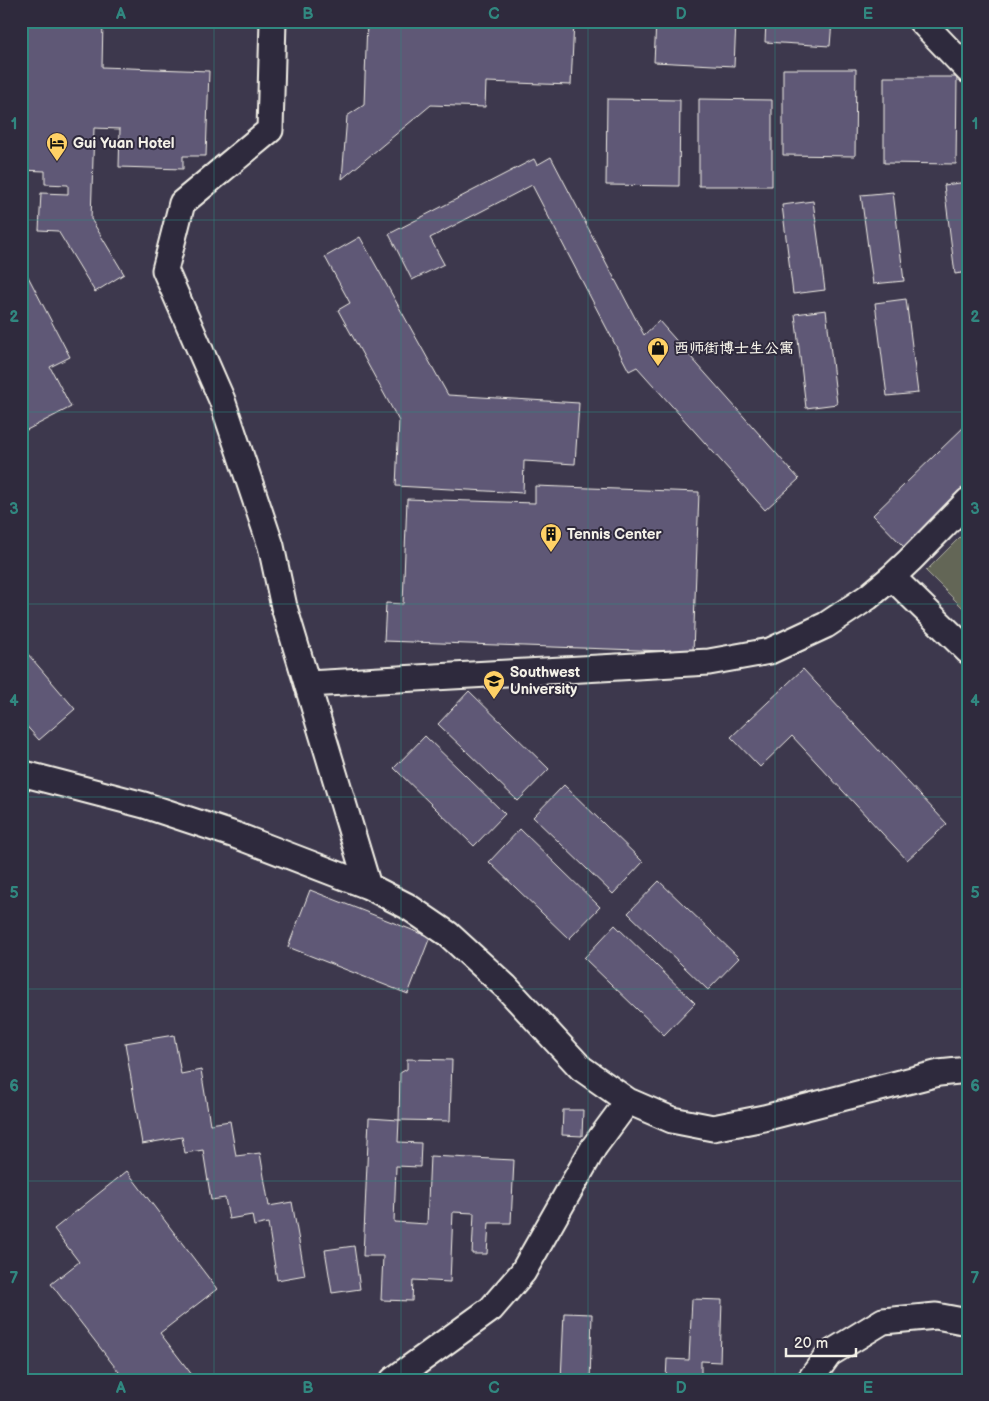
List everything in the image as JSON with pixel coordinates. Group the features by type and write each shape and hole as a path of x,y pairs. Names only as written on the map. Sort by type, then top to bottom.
{"lane":[{"path":"273,21 270,130 182,203 165,270 222,400 271,546 284,607 368,886"},
{"path":"920,21 968,70"},
{"path":"308,684 709,662 770,651 826,625 868,597 910,560 968,501"},
{"path":"892,577 968,651"},
{"path":"21,773 144,805 235,835 368,886 407,906 448,934 506,987 581,1068 628,1101 672,1120 713,1128 764,1118 939,1073 968,1070"},
{"path":"393,1380 491,1309 522,1272 594,1147 628,1101"},
{"path":"810,1380 829,1354 883,1321 936,1316 968,1322"}],"shaded area":[{"name":"Southwest University","path":"21,21 968,21 968,1380 21,1380"}],"green space":[{"path":"968,529 968,613 926,571"}],"building":[{"name":"Gui Yuan Hotel","path":"21,21 103,21 102,67 209,71 206,156 183,156 183,169 119,167 120,129 94,128 91,219 124,274 95,292 58,231 39,230 41,193 68,194 68,185 45,184 45,171 21,170 25,39 21,39"},
{"path":"367,21 574,21 571,85 486,82 485,107 431,105 342,179 347,116 364,105"},
{"path":"656,21 736,21 734,66 654,62"},
{"path":"766,21 832,21 830,46 765,42"},
{"path":"783,69 856,69 855,156 783,155"},
{"path":"884,77 957,77 956,164 884,163"},
{"path":"607,99 680,100 679,186 606,185"},
{"path":"699,99 772,100 772,186 699,186"},
{"path":"551,157 644,335 659,321 799,479 765,510 637,367 629,371 532,185 430,238 444,264 412,280 389,234 534,159 537,165"},
{"path":"968,182 968,272 955,274 944,185"},
{"path":"893,192 904,281 873,284 861,195"},
{"path":"813,201 825,290 793,294 782,205"},
{"path":"360,237 448,395 579,403 575,464 524,461 523,493 396,486 399,421 338,310 350,303 325,257"},
{"path":"21,263 70,357 50,367 71,407 21,433"},
{"path":"906,299 918,393 887,396 875,303"},
{"path":"826,310 837,404 806,408 795,314"},
{"path":"968,423 968,485 904,547 873,515"},
{"name":"Tennis Center","path":"535,486 699,492 693,652 384,641 386,603 403,604 407,499 535,503"},
{"path":"21,646 75,709 39,740 21,720"},
{"path":"803,669 947,824 907,860 792,736 760,767 731,737"},
{"path":"469,691 549,769 518,801 438,724"},
{"path":"425,736 505,814 474,846 394,768"},
{"path":"564,785 643,862 613,894 533,817"},
{"path":"21,803 27,804 21,864"},
{"path":"520,829 600,907 569,939 489,862"},
{"path":"659,881 739,958 708,990 628,913"},
{"path":"310,890 430,937 408,994 288,947"},
{"path":"615,925 695,1003 664,1035 584,958"},
{"path":"174,1035 181,1074 201,1070 210,1124 230,1121 236,1156 260,1153 269,1206 292,1202 305,1275 277,1280 268,1223 254,1226 252,1215 229,1219 225,1198 211,1200 203,1150 185,1153 182,1137 142,1144 125,1043"},
{"path":"407,1059 452,1060 450,1121 399,1120 400,1073 407,1069"},
{"path":"563,1110 583,1110 582,1136 562,1135"},
{"path":"369,1118 399,1120 398,1142 421,1143 420,1167 396,1166 394,1222 427,1224 430,1156 514,1160 511,1223 489,1223 487,1254 472,1254 474,1213 453,1212 450,1282 413,1280 412,1301 381,1300 383,1256 363,1256"},
{"path":"127,1171 217,1289 160,1333 196,1380 125,1380 51,1284 79,1262 54,1229"},
{"path":"354,1246 360,1289 332,1293 325,1250"},
{"path":"692,1299 722,1300 720,1362 701,1361 701,1380 666,1380 667,1359 689,1360"},
{"path":"564,1313 592,1314 590,1380 561,1380"}],"place":[{"name":"Gui Yuan Hotel","path":"57,162"},
{"name":"西师街博士生公寓","path":"658,367"},
{"name":"Tennis Center","path":"551,553"},
{"name":"Southwest University","path":"494,700"}]}
